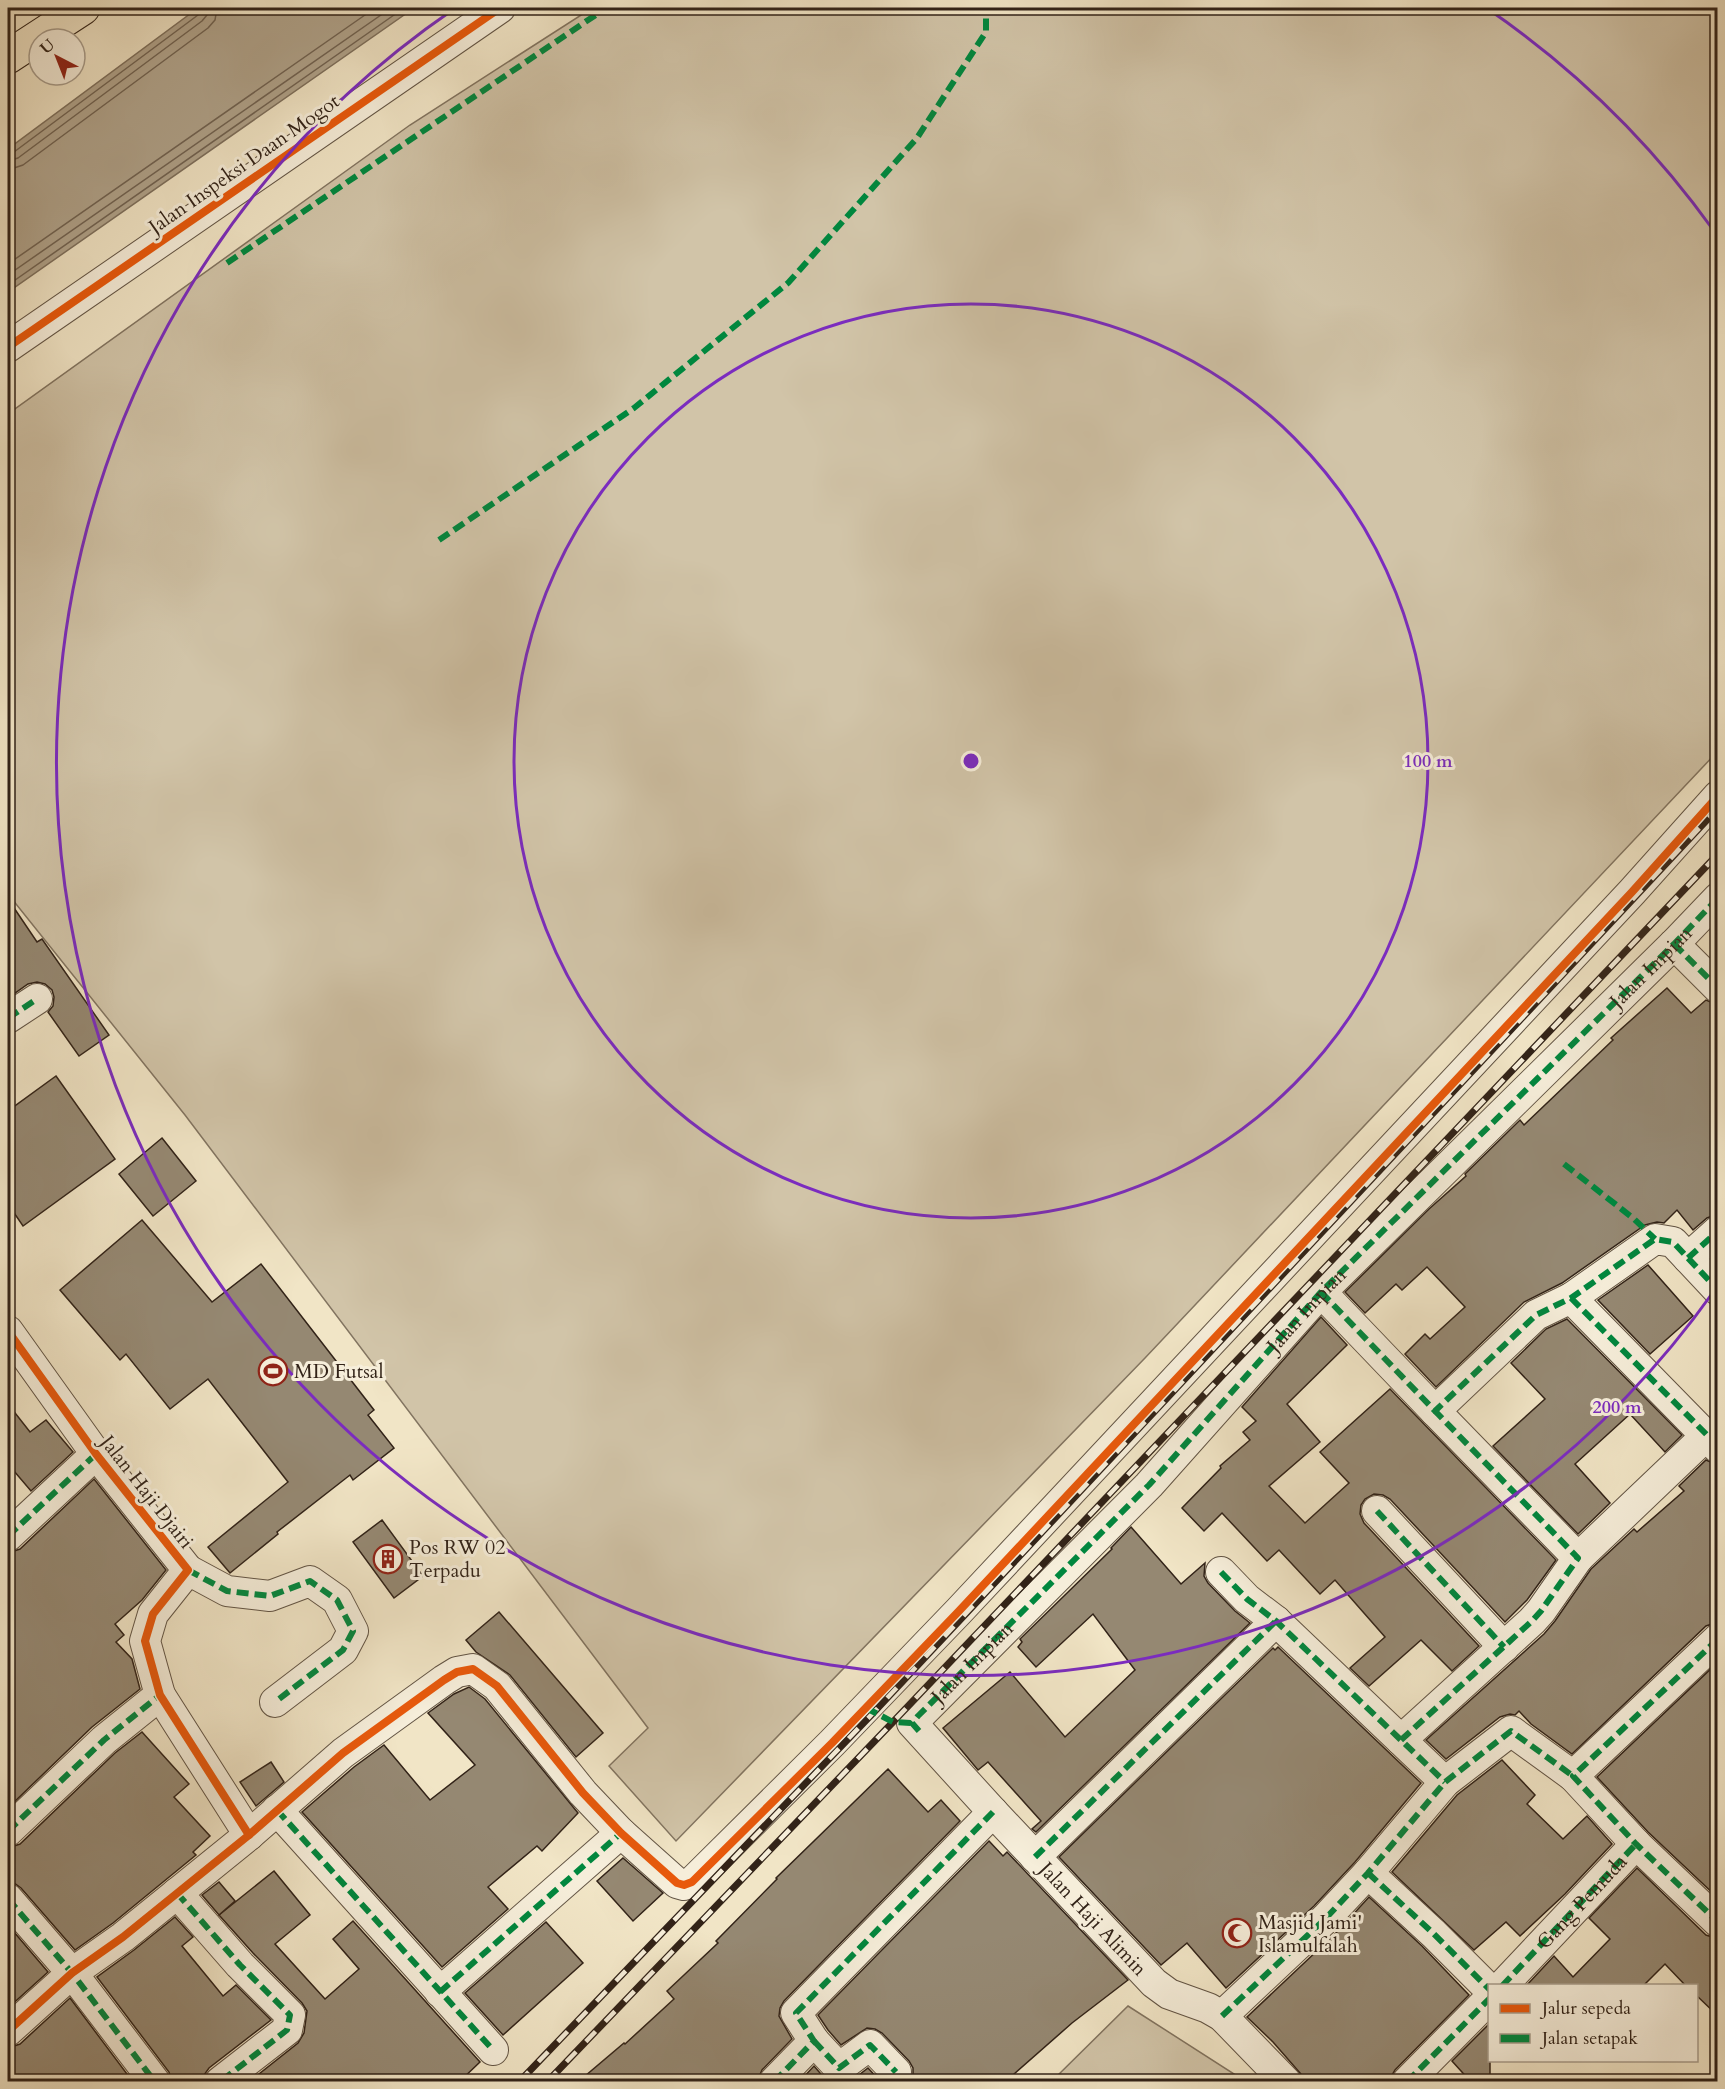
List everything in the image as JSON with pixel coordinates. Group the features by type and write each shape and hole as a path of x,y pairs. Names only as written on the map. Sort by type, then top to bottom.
{"highway":[{"path":"8,57 83,8"}],"street":[{"name":"Jalan Inspeksi Daan Mogot","path":"8,347 500,8"},
{"path":"8,2031 72,1973 123,1937 249,1835 343,1754 457,1672 473,1669 497,1686 583,1793 621,1833 677,1883 688,1885 706,1870 866,1708 1222,1331 1632,892 1718,796"},
{"name":"Jalan Impian","path":"915,1727 1149,1485 1321,1292 1718,898"},
{"path":"1674,944 1718,988"},
{"path":"8,1018 37,999"},
{"path":"1688,1258 1718,1231"},
{"path":"1435,1411 1536,1315 1571,1298 1655,1239 1672,1242 1718,1290"},
{"path":"1321,1292 1578,1558"},
{"path":"1401,1740 1541,1611 1578,1558 1712,1441 1571,1298"},
{"name":"Jalan Haji Djairi","path":"8,1331 96,1454 188,1570 153,1614 145,1641 159,1695 249,1835"},
{"path":"8,1536 96,1454"},
{"path":"1377,1511 1504,1647"},
{"path":"188,1570 226,1591 270,1596 310,1581 337,1600 352,1630 343,1650 275,1702"},
{"path":"1221,1572 1247,1599 1276,1621 1445,1782"},
{"path":"1035,1857 1276,1621"},
{"path":"1573,1776 1715,1647"},
{"path":"8,1831 104,1740 159,1695"},
{"path":"866,1708 893,1722 915,1727"},
{"name":"Jalan Haji Alimin","path":"915,1727 1154,1983 1169,1994 1208,2008 1222,2016 1286,2082"},
{"path":"1222,2016 1326,1918 1368,1873 1445,1782 1511,1731 1573,1776 1636,1844 1718,1922"},
{"path":"277,1810 493,2050"},
{"path":"896,2072 870,2044 839,2068 813,2040 796,2013 993,1812"},
{"path":"440,1992 621,1833"},
{"name":"Gang Pemuda","path":"1504,1984 1636,1844"},
{"path":"1368,1873 1488,1988"},
{"path":"177,1893 240,1965 290,2015 287,2030 220,2082"},
{"path":"8,1899 72,1973 155,2082"},
{"path":"1407,2082 1488,2000"},
{"path":"774,2082 813,2040"}],"shaded area":[{"path":"592,8 1718,8 1717,752 1145,1358 676,1841 609,1766 648,1728 185,1115 8,894 8,414 410,125"},
{"path":"1128,2006 1245,2081 1052,2081"}],"water":[{"path":"198,8 414,8 8,292 8,149"}],"building":[{"path":"8,899 37,942 42,939 109,1035 79,1056 48,1012 53,1006 54,997 52,990 45,984 37,982 28,984 8,998"},
{"path":"1667,988 1691,1013 1706,1000 1718,1005 1718,1214 1707,1218 1693,1230 1677,1210 1664,1223 1645,1225 1562,1283 1524,1302 1436,1387 1405,1354 1425,1334 1430,1339 1465,1307 1427,1267 1402,1290 1396,1284 1365,1313 1345,1292 1466,1176 1465,1174 1520,1120 1524,1125 1613,1040 1611,1038"},
{"path":"56,1076 115,1159 23,1226 8,1204 8,1111"},
{"path":"162,1138 196,1181 153,1216 119,1174"},
{"path":"142,1220 212,1302 261,1264 374,1410 368,1415 394,1448 353,1480 350,1475 277,1532 278,1534 230,1573 208,1547 288,1482 208,1379 170,1409 126,1354 120,1360 60,1290"},
{"path":"1648,1265 1693,1316 1650,1354 1598,1300"},
{"path":"1321,1317 1347,1345 1287,1404 1320,1442 1269,1486 1305,1523 1349,1483 1320,1452 1390,1389 1556,1560 1527,1600 1505,1622 1390,1499 1374,1494 1365,1499 1361,1505 1360,1514 1364,1523 1479,1646 1452,1671 1421,1640 1369,1686 1350,1668 1385,1637 1335,1580 1320,1594 1279,1550 1267,1561 1222,1513 1204,1531 1182,1508 1221,1468 1220,1466 1250,1440 1243,1432 1256,1421 1242,1407"},
{"path":"1567,1319 1682,1435 1665,1452 1630,1414 1575,1464 1610,1503 1578,1534 1493,1446 1545,1399 1511,1363 1546,1329"},
{"path":"8,1404 30,1432 46,1420 73,1452 31,1491 8,1464"},
{"path":"1706,1460 1718,1465 1718,1622 1706,1626 1572,1754 1531,1724 1519,1711 1515,1715 1500,1717 1446,1759 1426,1740 1544,1634 1591,1569 1634,1529 1637,1532 1684,1491 1679,1486"},
{"path":"94,1479 166,1570 142,1600 115,1624 124,1635 116,1642 132,1659 140,1689 92,1727 8,1808 8,1553 20,1549"},
{"name":"Pos RW 02 Terpadu","path":"382,1520 423,1576 394,1598 353,1542"},
{"path":"1131,1527 1181,1584 1205,1563 1204,1576 1208,1583 1250,1623 1036,1832 1032,1829 1041,1821 988,1762 978,1770 943,1728 1010,1672 1065,1737 1135,1670 1093,1614 1036,1667 1018,1647 1022,1642 1020,1639 1112,1549"},
{"path":"499,1612 603,1733 576,1757 510,1675 476,1652 466,1640"},
{"path":"1278,1647 1421,1783 1355,1862 1314,1906 1226,1988 1187,1943 1161,1965 1059,1857 1273,1648 1275,1650"},
{"path":"1716,1664 1718,1665 1718,1898 1648,1832 1597,1777"},
{"path":"469,1687 485,1699 578,1813 542,1851 537,1846 488,1887 508,1909 442,1967 302,1812 354,1767 384,1745 430,1800 475,1765 428,1713 454,1694"},
{"path":"142,1732 189,1784 174,1797 210,1836 193,1852 196,1855 113,1923 75,1950 21,1888 8,1882 8,1848 20,1844 115,1753"},
{"path":"1502,1760 1535,1795 1527,1804 1563,1839 1587,1816 1612,1844 1565,1894 1520,1936 1506,1922 1474,1950 1392,1872 1457,1795"},
{"path":"271,1762 284,1782 256,1806 240,1782"},
{"path":"888,1769 928,1812 941,1800 960,1821 784,2001 779,2016 792,2039 762,2070 757,2082 578,2082 625,2044 674,1999 667,1991 718,1943 716,1941 776,1878"},
{"path":"989,1841 1003,1856 1007,1852 1128,1980 1072,2023 1005,2082 910,2082 913,2068 909,2061 882,2033 867,2028 841,2045 818,2015"},
{"path":"623,1858 663,1893 633,1921 597,1881"},
{"path":"1637,1868 1706,1935 1718,1939 1718,2016 1698,1997 1698,1984 1684,1984 1665,1964 1645,1984 1528,1984 1554,1956 1573,1977 1610,1939 1589,1918"},
{"path":"274,1871 310,1915 275,1944 325,1999 359,1969 333,1939 353,1921 480,2062 459,2082 257,2082 254,2078 298,2043 304,2033 307,2011 219,1915"},
{"path":"219,1882 235,1901 219,1915 202,1895"},
{"path":"1369,1897 1422,1946 1469,1995 1395,2070 1388,2082 1307,2081 1273,2042 1247,2017 1338,1931"},
{"path":"175,1917 193,1937 182,1946 223,1996 236,1985 271,2020 209,2068 204,2075 203,2082 172,2082 169,2072 97,1977"},
{"path":"546,1922 583,1963 503,2035 465,1993"},
{"path":"8,1925 48,1972 8,2008"},
{"path":"70,1998 133,2082 16,2082 8,2072 8,2048 20,2044"},
{"path":"1488,2025 1490,2082 1471,2082 1452,2061"},
{"path":"814,2066 829,2082 799,2082"},
{"path":"868,2068 881,2082 850,2082"}],"railway":[{"path":"519,2082 874,1712 1718,808"},
{"path":"547,2082 893,1722 1718,854"}],"marked path":[{"path":"227,263 606,8"},
{"path":"439,540 634,408 788,283 917,138 986,32 986,8"},
{"path":"919,1731 912,1723 918,1716 1149,1485 1321,1292 1718,898"},
{"path":"1674,944 1718,988"},
{"path":"8,1018 37,999"},
{"path":"1564,1164 1633,1218 1655,1239"},
{"path":"1688,1258 1718,1231"},
{"path":"1321,1292 1435,1411 1536,1315 1571,1298 1655,1239 1673,1242 1718,1290"},
{"path":"1571,1298 1707,1435"},
{"path":"1401,1740 1532,1621 1578,1558 1435,1411"},
{"path":"8,1536 96,1454"},
{"path":"1377,1511 1504,1647"},
{"path":"188,1570 227,1591 270,1596 310,1581 337,1600 353,1631 343,1650 275,1702"},
{"path":"1221,1572 1247,1599 1276,1621 1445,1782"},
{"path":"1035,1857 1276,1621"},
{"path":"1718,1639 1573,1776 1636,1844 1718,1922"},
{"path":"8,1831 104,1740 160,1695"},
{"path":"866,1708 893,1722 912,1723"},
{"path":"1222,2016 1326,1918 1368,1873 1445,1782 1511,1731 1573,1776"},
{"path":"277,1810 493,2050"},
{"path":"774,2082 814,2041 796,2013 993,1812"},
{"path":"440,1992 621,1833"},
{"path":"1504,1984 1636,1844"},
{"path":"1368,1873 1488,1988"},
{"path":"177,1893 240,1965 290,2015 287,2030 220,2082"},
{"path":"8,1899 72,1973 155,2082"},
{"path":"1407,2082 1488,2000"},
{"path":"814,2041 839,2068 870,2045 896,2072"}],"cycle path":[{"path":"8,347 500,8"},
{"path":"8,2031 72,1973 123,1937 249,1835 343,1753 457,1672 473,1669 497,1686 583,1793 621,1833 677,1883 684,1885 692,1882 832,1743 959,1611 1632,892 1718,796"},
{"path":"8,1331 96,1454 188,1570 153,1614 145,1641 160,1695 249,1835"}],"place":[{"name":"MD Futsal","path":"273,1371"},
{"name":"Pos RW 02 Terpadu","path":"388,1559"},
{"name":"Masjid Jami' Islamulfalah","path":"1237,1933"}]}
